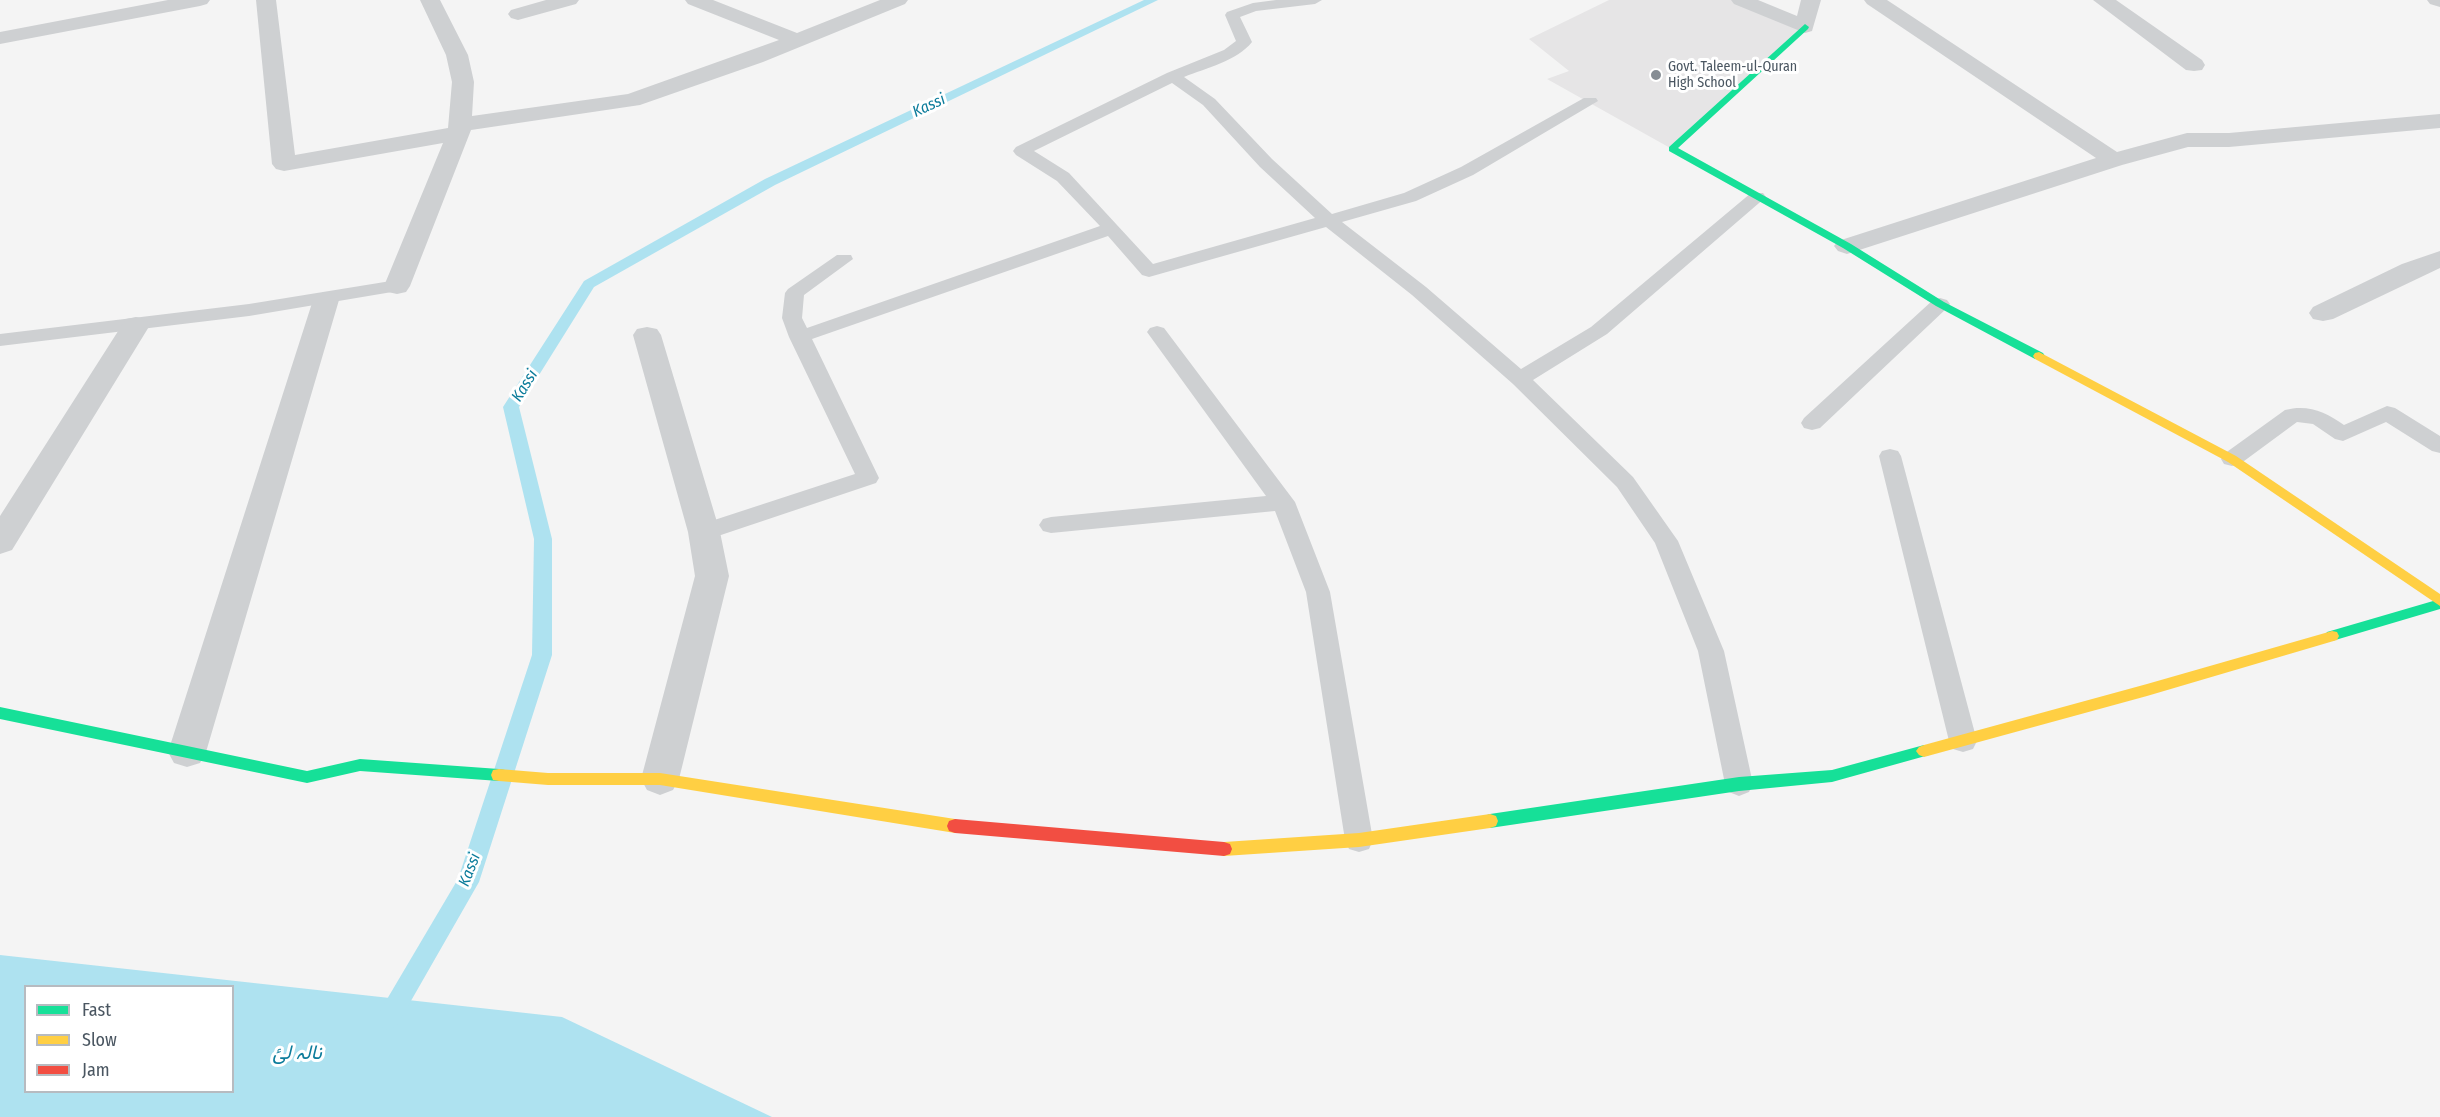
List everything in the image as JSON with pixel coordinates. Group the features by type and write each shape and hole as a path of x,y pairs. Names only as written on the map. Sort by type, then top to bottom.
{"street":[{"path":"0,38 200,0"},
{"path":"266,0 284,164 459,129 632,100 797,40 898,0"},
{"path":"397,286 459,129 463,82 457,55 430,0"},
{"path":"518,14 569,0"},
{"path":"695,0 797,40"},
{"path":"1741,0 1805,27"},
{"path":"1811,0 1805,27 1672,149 1847,246 1940,304 2232,459 2440,603"},
{"path":"1874,0 2114,160"},
{"path":"2103,0 2194,65"},
{"path":"1847,246 2114,160 2187,140 2229,140 2440,121"},
{"path":"2323,313 2411,270 2440,259"},
{"path":"187,752 326,300"},
{"path":"0,542 136,325"},
{"path":"647,335 704,532 712,576 660,779"},
{"path":"0,713 307,777 360,765 548,779 660,779 949,826 1218,849 1359,840 1739,783 1832,776 2147,690 2440,603"}],"lane":[{"path":"1315,0 1253,7 1232,15 1244,42 1229,53 1173,76 1022,151 1064,177 1149,271 1410,197 1467,171 1590,101"},
{"path":"1173,76 1209,102 1266,163 1328,219 1419,291 1520,379 1625,482 1666,540 1711,651 1739,783"},
{"path":"1520,379 1598,331 1757,196"},
{"path":"799,337 1112,228"},
{"path":"704,532 868,478 799,337 792,318 795,293 844,259"},
{"path":"0,340 326,300 397,286"},
{"path":"1812,423 1940,304"},
{"path":"1156,332 1284,502 1318,592 1359,840"},
{"path":"2232,459 2293,415 2318,417 2343,434 2387,413 2440,446"},
{"path":"1890,456 1963,741"},
{"path":"1051,525 1284,502"}],"shaded area":[{"name":"Govt. Taleem-ul-Quran High School","path":"1609,0 1741,0 1805,27 1672,149 1547,79 1569,71 1529,39"}],"water":[{"name":"نالہ لئ","path":"0,955 562,1017 772,1117 0,1117"}],"waterway":[{"name":"Kassi","path":"388,1019 468,882 542,655 543,539 511,407 589,284 770,182 1153,0"}],"traffic: fast":[{"path":"1805,27 1672,149 1847,246 1940,304 2039,356"},
{"path":"2332,636 2440,604"},
{"path":"0,713 307,777 360,765 499,775"},
{"path":"1490,821 1739,784 1832,776 1924,751"}],"traffic: slow":[{"path":"2039,356 2232,459 2440,601"},
{"path":"1924,751 2332,636"},
{"path":"499,775 548,779 660,779 955,826"},
{"path":"1224,849 1359,840 1490,821"}],"traffic: jam":[{"path":"955,826 1224,849"}],"place":[{"name":"Govt. Taleem-ul-Quran High School","path":"1656,75"}]}
